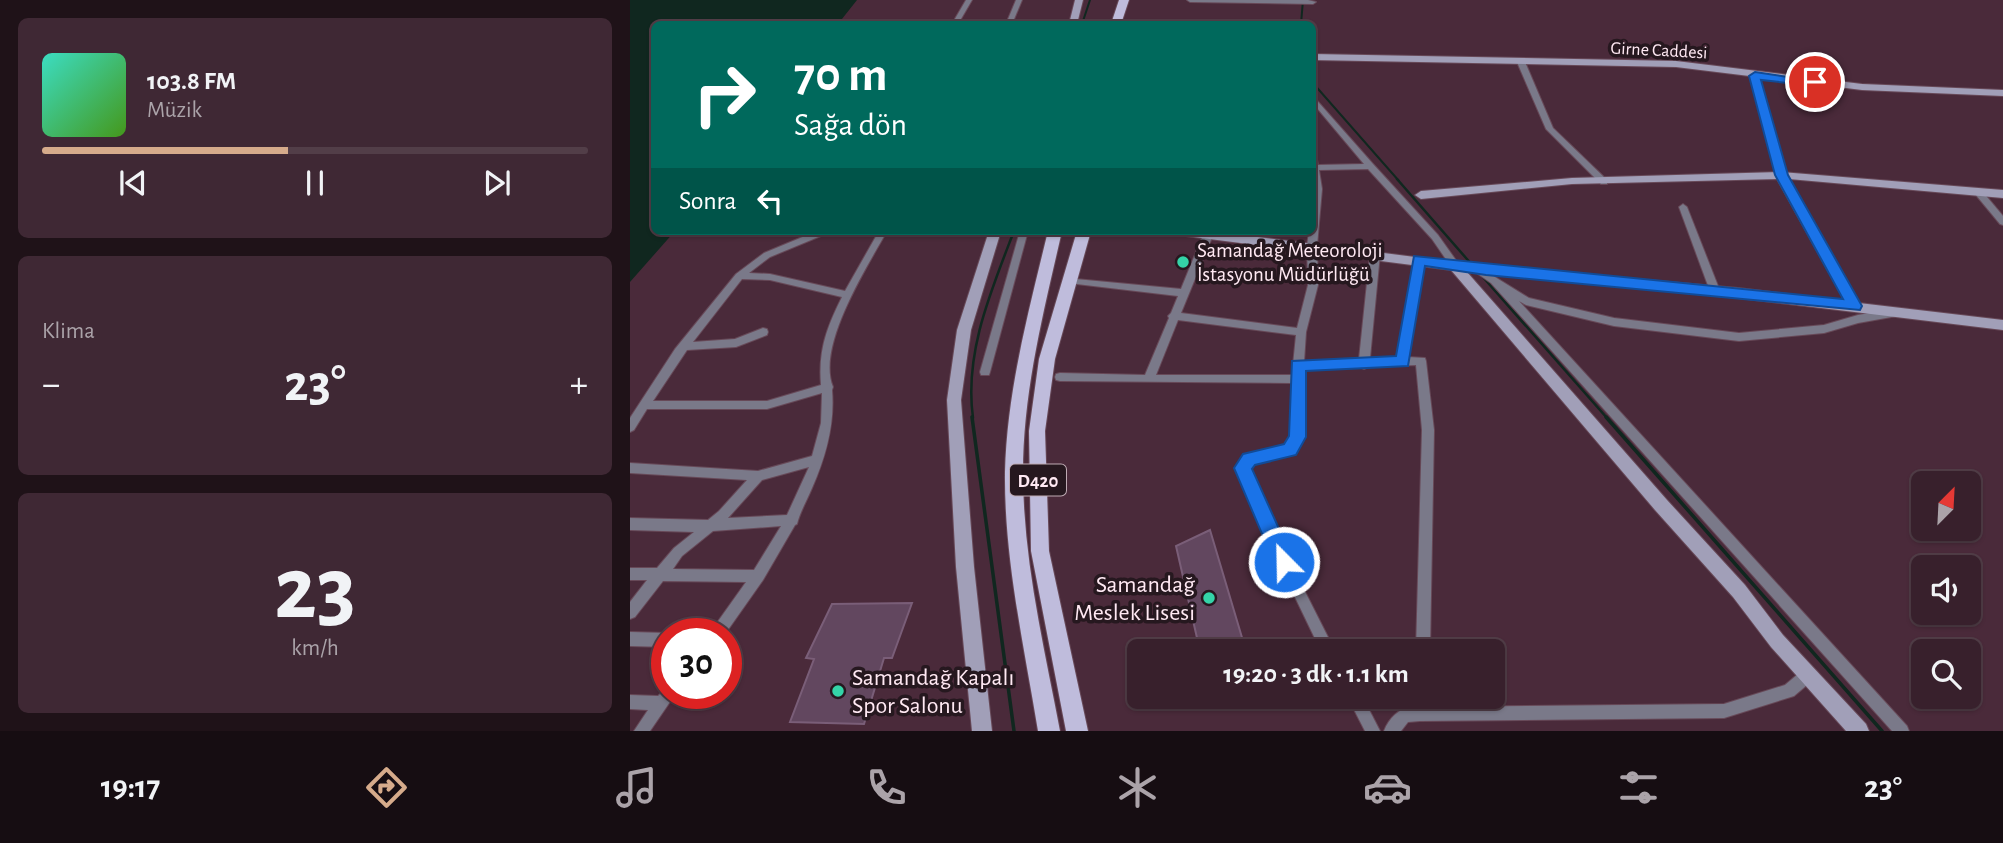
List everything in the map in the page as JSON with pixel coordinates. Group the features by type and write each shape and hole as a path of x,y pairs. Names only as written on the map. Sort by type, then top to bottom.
{"main road":[{"path":"1117,21 1124,0"},
{"path":"1128,21 1133,0"},
{"name":"D420","path":"1049,731 1017,538 1014,472 1019,404 1054,235"},
{"name":"D420","path":"1077,731 1040,551 1037,431 1047,359 1083,235"}],"street":[{"path":"958,21 969,0"},
{"path":"1010,21 1019,0"},
{"path":"1074,21 1079,0"},
{"path":"1190,0 1312,2"},
{"name":"Girne Caddesi","path":"1316,57 1676,64 1755,76 1862,87 2003,93"},
{"path":"1521,62 1550,129 1604,182"},
{"path":"1755,76 1781,175 1854,306"},
{"path":"1316,102 1859,731"},
{"path":"1316,168 1370,166"},
{"path":"1420,195 1502,185 1781,175 2003,194"},
{"path":"1316,181 1316,208"},
{"path":"1979,192 2003,222"},
{"path":"1683,207 1715,291"},
{"path":"630,427 684,346 739,276 767,255 815,235"},
{"path":"728,618 793,520 816,460 827,420 828,387 825,363 829,340 881,235"},
{"path":"982,731 965,567 954,400 964,330 994,235"},
{"path":"985,372 1023,235"},
{"path":"1149,379 1208,235 1455,266 1715,291 2003,325"},
{"path":"1313,235 1313,285 1301,332 1298,366 1297,437 1290,450 1249,459 1243,468 1284,562 1322,639"},
{"path":"1364,365 1375,254"},
{"path":"1402,361 1419,260"},
{"path":"1474,267 1526,300 1614,322 1739,337 1824,329 1858,318 1905,312"},
{"path":"739,276 770,277 849,295"},
{"path":"1068,279 1185,293"},
{"path":"1494,280 1902,731"},
{"path":"1173,316 1301,332"},
{"path":"684,346 736,343 763,332"},
{"path":"1298,366 1421,361 1428,430 1423,639"},
{"path":"1060,377 1297,379"},
{"path":"646,405 766,405 828,387"},
{"path":"630,468 758,476 816,460"},
{"path":"630,612 678,552 711,524 758,476"},
{"path":"630,524 793,520"},
{"path":"630,574 758,576"},
{"path":"630,639 651,640"},
{"path":"1391,731 1405,715 1420,714 1724,712 1790,691 1809,674"},
{"path":"630,702 651,700"},
{"path":"640,731 657,709"},
{"path":"1361,709 1373,731"},
{"path":"1420,709 1420,714"}],"shaded area":[{"path":"630,0 857,0 840,21 651,21 651,235 671,235 630,282"}],"building":[{"name":"Samandağ Meslek Lisesi","path":"1210,530 1242,639 1197,639 1176,546"},
{"name":"Samandağ Kapalı Spor Salonu","path":"912,603 892,658 884,658 864,724 790,722 814,659 806,658 832,604"}],"waterway":[{"path":"1083,21 1090,0"},
{"path":"1301,21 1303,0"},
{"path":"1316,87 1399,181"},
{"path":"1397,179 1473,266"},
{"path":"973,418 971,394 976,346 989,299 1013,235"},
{"path":"1482,276 1607,418"},
{"path":"972,417 1014,731"},
{"path":"1606,417 1882,731"}],"place":[{"name":"Samandağ Meteoroloji İstasyonu Müdürlüğü","path":"1183,262"},
{"name":"Samandağ Meslek Lisesi","path":"1209,598"},
{"name":"Samandağ Kapalı Spor Salonu","path":"838,691"}],"route":[{"path":"1284,562 1243,468 1249,459 1290,450 1297,437 1298,366 1364,365 1402,361 1419,260 1486,270 1854,306 1848,289 1781,175 1768,117 1755,76 1815,82"}]}
